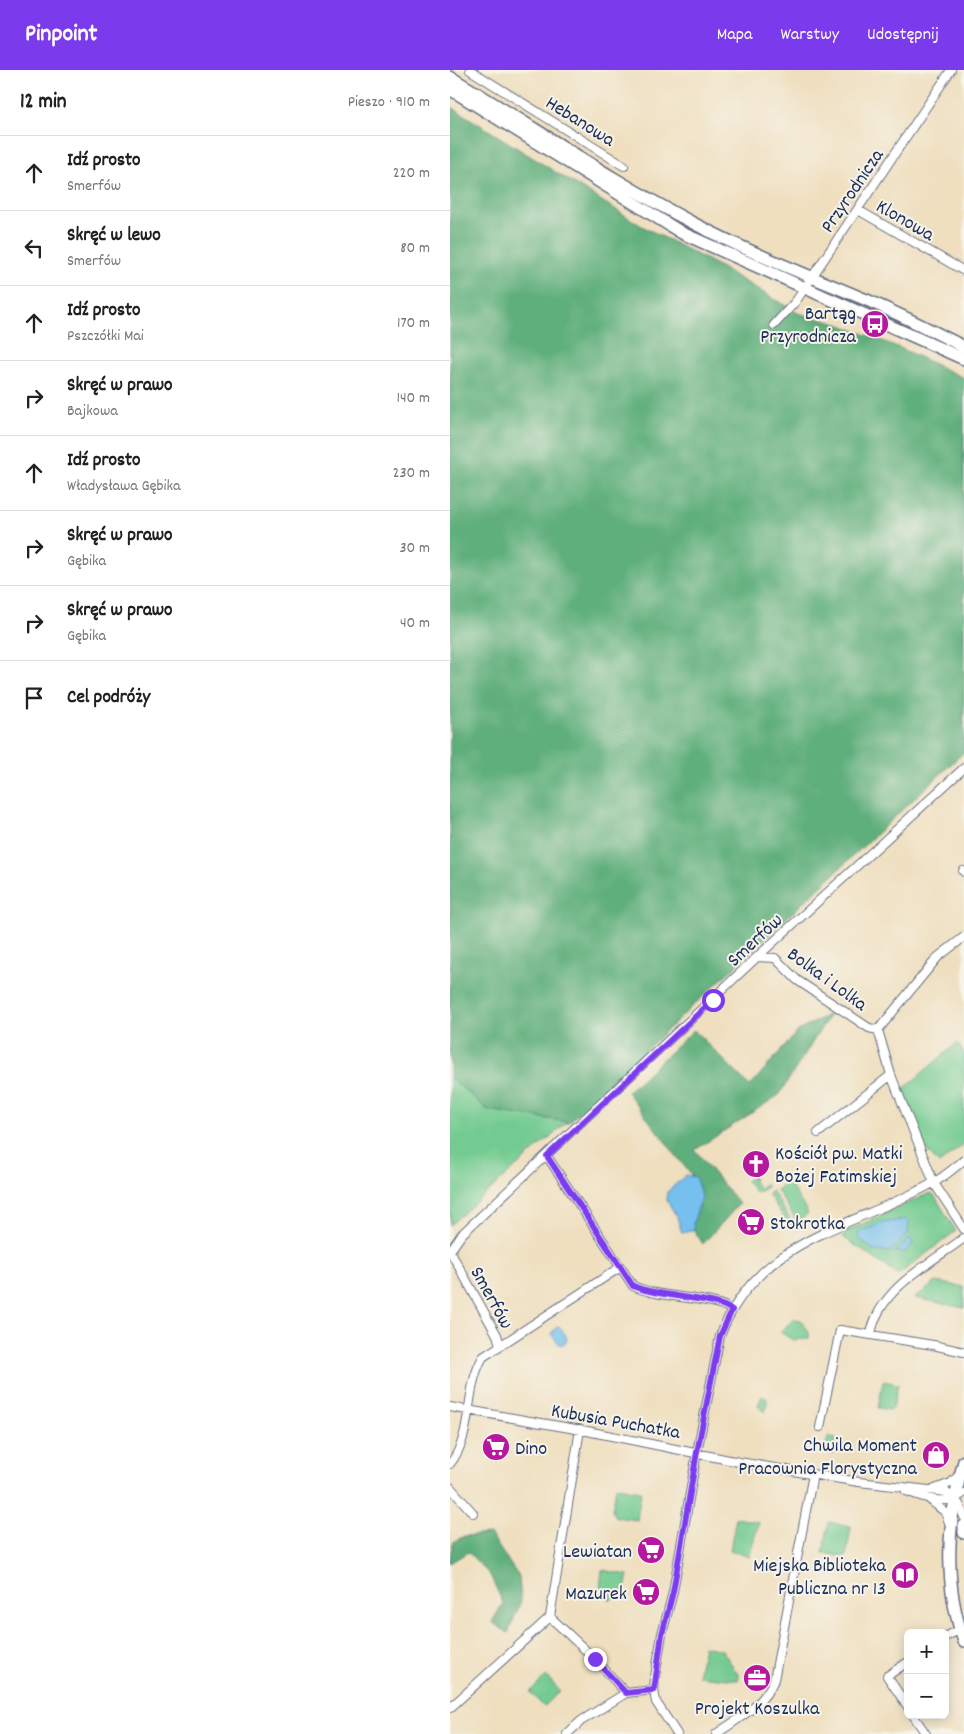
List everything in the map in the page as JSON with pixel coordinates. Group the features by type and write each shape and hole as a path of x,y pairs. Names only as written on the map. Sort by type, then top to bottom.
{"main road":[{"path":"450,77 603,170 640,195 753,252 897,314 964,347"},
{"path":"450,89 682,233 964,359"},
{"path":"962,1635 952,1591 949,1563 950,1525 959,1496 960,1474 964,1461"},
{"path":"964,1526 964,1533"}],"street":[{"name":"Hebanowa","path":"470,70 624,166"},
{"path":"940,70 950,72"},
{"name":"Przyrodnicza","path":"774,325 796,302 950,72"},
{"name":"Klonowa","path":"858,210 964,271"},
{"name":"Smerfów","path":"500,1346 497,1335 450,1251 462,1234 757,957 964,768"},
{"name":"Bolka i Lolka","path":"878,1030 938,957 964,937"},
{"name":"Bolka i Lolka","path":"757,957 775,958 797,980 869,1028 878,1030"},
{"name":"Bolka i Lolka","path":"878,1030 891,1075 934,1182 964,1229"},
{"path":"818,1134 891,1075"},
{"path":"547,1156 619,1268 633,1286 648,1293 718,1304 732,1310"},
{"path":"678,1734 659,1707 654,1690 662,1634 673,1592 697,1452 720,1336 732,1310 758,1275 791,1248 934,1182 964,1160"},
{"path":"870,1334 877,1312 889,1296 964,1238"},
{"path":"450,1464 462,1445 476,1368 483,1357 619,1268"},
{"path":"820,1427 840,1330 964,1352"},
{"name":"Kubusia Puchatka","path":"450,1407 580,1429 813,1474 895,1487 933,1490 959,1496"},
{"path":"450,1708 550,1616 580,1429"},
{"path":"716,1734 768,1695 774,1680 813,1474"},
{"path":"933,1490 951,1483 960,1474"},
{"path":"450,1487 474,1513"},
{"name":"Kubusia Puchatka","path":"895,1487 927,1498 943,1501 959,1496"},
{"path":"959,1496 964,1517"},
{"name":"Kubusia Puchatka","path":"927,1498 944,1512 950,1525"},
{"path":"550,1616 595,1659 626,1693"},
{"path":"949,1637 962,1635"},
{"path":"904,1665 887,1676 904,1701"},
{"path":"567,1734 581,1721 626,1693 654,1690"},
{"path":"916,1719 926,1734"}],"green space":[{"path":"450,106 642,226 715,264 798,313 838,324 898,347 964,378 964,752 569,1122 488,1110 450,1077"},
{"path":"831,1013 779,1095 695,1150 739,1204 703,1244 694,1230 693,1224 702,1197 698,1184 627,1092 694,1030 750,1086 798,1031"},
{"path":"957,1043 964,1053 964,1144 939,1164 920,1139 901,1091"},
{"path":"450,1077 488,1110 567,1122 450,1225"},
{"path":"753,1177 754,1183 760,1188 766,1184 767,1187 756,1193 746,1181"},
{"path":"785,1183 790,1185 808,1213 798,1223 777,1190"},
{"path":"772,1191 794,1225 789,1225 768,1194"},
{"path":"930,1193 934,1195 956,1231 898,1275 843,1237 845,1232"},
{"path":"936,1282 964,1287 964,1308 915,1298"},
{"path":"794,1319 801,1320 809,1332 809,1339 793,1340 780,1332"},
{"path":"883,1381 898,1384 893,1408 890,1410 878,1408"},
{"path":"762,1396 766,1397 767,1401 767,1407 764,1412 758,1406"},
{"path":"828,1437 836,1439 833,1454 824,1452"},
{"path":"616,1487 641,1491 637,1520 616,1517 612,1511"},
{"path":"736,1518 759,1522 749,1557 730,1550"},
{"path":"829,1522 851,1527 846,1557 823,1553"},
{"path":"490,1534 519,1577 521,1601 508,1633 492,1622 503,1603 490,1575 468,1552 450,1563 452,1543 464,1536"},
{"path":"602,1570 628,1575 625,1589 610,1600 600,1590"},
{"path":"704,1646 722,1650 739,1676 738,1680 698,1676"},
{"path":"546,1676 560,1691 544,1707 530,1692"}],"water":[{"path":"686,1175 695,1177 702,1197 693,1223 694,1230 682,1233 677,1217 666,1199 667,1192"},
{"path":"906,1219 909,1222 908,1234 890,1252 874,1251 858,1238 859,1232 883,1223"},
{"path":"910,1238 913,1244 905,1252 895,1252"},
{"path":"557,1327 561,1328 567,1338 565,1344 559,1344 552,1335"}],"place":[{"name":"Bartąg Przyrodnicza","path":"875,324"},
{"name":"Kościół pw. Matki Bożej Fatimskiej","path":"756,1164"},
{"name":"Stokrotka","path":"751,1222"},
{"name":"Dino","path":"496,1447"},
{"name":"Chwila Moment Pracownia Florystyczna","path":"936,1455"},
{"name":"Lewiatan","path":"651,1550"},
{"name":"Miejska Biblioteka Publiczna nr 13","path":"905,1575"},
{"name":"Mazurek","path":"646,1592"},
{"name":"Projekt Koszulka","path":"757,1678"}],"route":[{"path":"595,1659 626,1693 654,1690 662,1634 673,1592 697,1452 720,1336 732,1310 727,1306 648,1293 633,1286 619,1268 547,1156 713,1000"}]}
